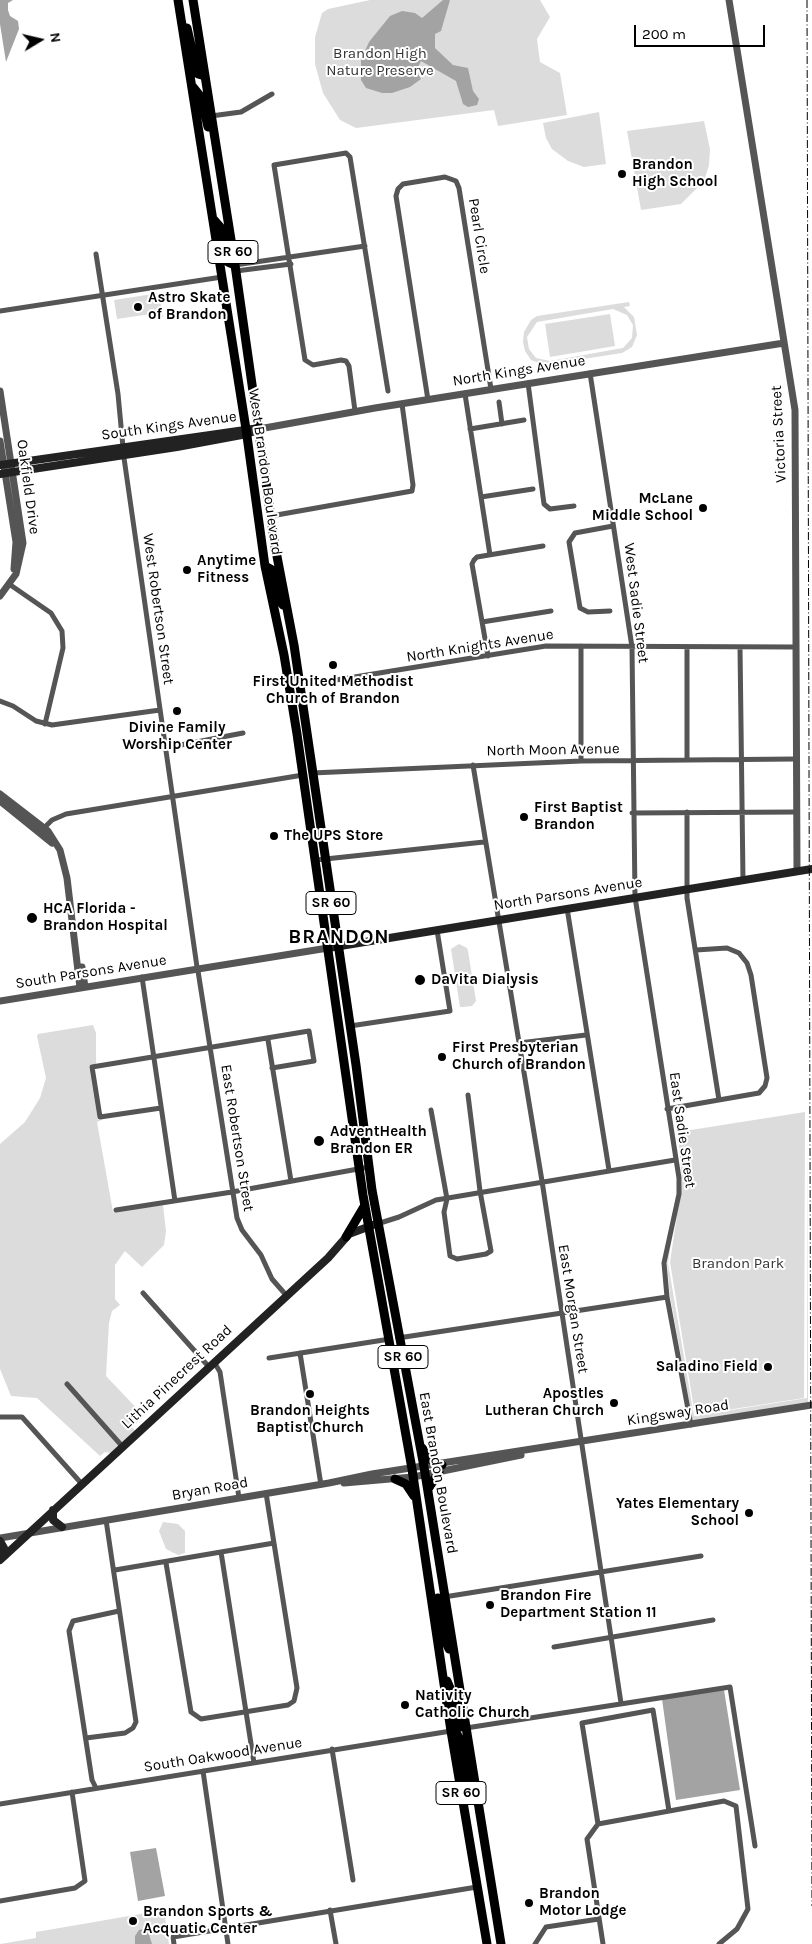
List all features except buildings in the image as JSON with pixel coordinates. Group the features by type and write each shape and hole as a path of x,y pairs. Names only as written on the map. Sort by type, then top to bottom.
{"highway":[{"name":"West Brandon Boulevard","path":"193,0 271,516 317,802 328,948"},
{"name":"West Brandon Boulevard","path":"178,1 246,431 264,566 289,688 303,776 338,947"},
{"path":"178,1 191,41 196,71 204,76"},
{"path":"192,86 201,97 208,128 216,146"},
{"path":"206,180 221,180"},
{"path":"212,218 220,228 228,262 235,268"},
{"path":"264,566 272,570 280,604 286,606"},
{"path":"298,741 303,743 306,767 312,773"},
{"path":"303,776 309,779 312,799 314,802 317,802"},
{"name":"East Brandon Boulevard","path":"338,947 350,1026 364,1168 365,1205 373,1225"},
{"name":"East Brandon Boulevard","path":"328,948 373,1225 395,1339 428,1489 443,1675 487,1944"},
{"path":"346,1237 365,1205"},
{"name":"East Brandon Boulevard","path":"395,1339 417,1501 438,1598 454,1655 501,1944"},
{"path":"420,1446 431,1460 441,1468 428,1489"},
{"path":"396,1479 408,1486 417,1501"},
{"path":"443,1675 453,1695 458,1726 466,1728"},
{"path":"451,1731 457,1734 459,1738 466,1777 476,1793"}],"main road":[{"name":"South Kings Avenue","path":"6,473 123,451 259,429"},
{"name":"South Kings Avenue","path":"5,464 123,451"},
{"name":"North Parsons Avenue","path":"328,948 812,868"},
{"name":"Lithia Pinecrest Road","path":"0,1560 81,1483 331,1256 346,1237 355,1230 373,1225"},
{"path":"53,1510 53,1520 62,1527"},
{"path":"0,1539 4,1548 0,1560"}],"street":[{"name":"Victoria Street","path":"729,0 795,419 795,759 797,871"},
{"path":"211,116 241,112 272,94"},
{"path":"355,412 346,361 341,360 313,365 305,360 291,261 274,165 346,153 352,162 388,392"},
{"name":"Pearl Circle","path":"428,400 396,196 398,189 403,184 445,177 456,181 459,188 491,390"},
{"path":"235,268 291,261 365,246"},
{"name":"West Robertson Street","path":"96,254 118,394 123,451 197,969"},
{"path":"0,311 222,277"},
{"name":"North Kings Avenue","path":"259,429 528,383 784,343"},
{"name":"West Sadie Street","path":"590,373 632,647 632,812 635,897"},
{"path":"528,383 544,504 550,509 574,506"},
{"name":"Oakfield Drive","path":"0,391 6,473 23,543 18,567 0,596"},
{"path":"465,394 490,555"},
{"path":"499,402 502,424"},
{"path":"271,516 412,491 413,485 402,404"},
{"path":"470,429 524,420"},
{"name":"Oakfield Drive","path":"0,440 5,464"},
{"path":"481,497 534,489"},
{"path":"610,611 588,612 580,608 569,542 576,533 613,526"},
{"path":"488,656 472,564 477,557 543,546"},
{"path":"9,584 51,613 62,631 63,648 45,724"},
{"path":"482,622 551,611"},
{"name":"North Knights Avenue","path":"289,688 546,646 795,646"},
{"path":"581,646 582,761"},
{"path":"687,647 687,760"},
{"path":"740,647 743,880"},
{"path":"0,702 8,703 27,716 45,724 63,725 160,710"},
{"path":"165,748 242,733"},
{"name":"North Moon Avenue","path":"312,773 474,764 795,759"},
{"name":"East Morgan Street","path":"474,764 484,842 542,1181 621,1703"},
{"path":"42,830 61,816 303,776"},
{"path":"0,794 14,808 42,830 61,855 70,896 82,987"},
{"path":"0,801 14,808"},
{"path":"632,812 796,812"},
{"path":"687,812 687,898 719,1100"},
{"path":"320,859 484,842"},
{"name":"East Sadie Street","path":"635,897 679,1194 664,1263 667,1296 691,1425"},
{"path":"567,908 609,1170"},
{"path":"350,1026 450,1011 437,930"},
{"name":"South Parsons Avenue","path":"0,1001 328,948"},
{"path":"667,1109 759,1092 766,1086 767,1078 751,975 747,963 739,953 727,948 696,950"},
{"name":"East Robertson Street","path":"197,969 232,1192 242,1230 261,1255 273,1281 286,1295"},
{"path":"142,977 175,1201"},
{"path":"161,1108 100,1117 92,1067 268,1040 274,1037 310,1031 314,1062 272,1068"},
{"path":"519,1043 586,1035"},
{"path":"268,1040 291,1181"},
{"path":"430,1110 447,1199 444,1212 450,1256 457,1259 486,1254 491,1251 480,1191 468,1094"},
{"path":"373,1225 399,1218 436,1200 480,1191 675,1160"},
{"path":"116,1210 232,1192 364,1168"},
{"path":"143,1293 220,1372 239,1498"},
{"path":"269,1358 667,1296"},
{"path":"300,1353 321,1485"},
{"path":"67,1384 122,1446"},
{"name":"Kingsway Road","path":"413,1473 549,1447 812,1405"},
{"path":"0,1418 22,1417 81,1483"},
{"path":"329,1483 396,1479 413,1473"},
{"name":"Bryan Road","path":"0,1539 266,1493 413,1473"},
{"path":"166,1562 191,1712 201,1719 288,1705 294,1701 297,1695 266,1493"},
{"path":"86,1738 125,1733 136,1722 119,1611 115,1570 106,1520"},
{"path":"115,1570 274,1543"},
{"path":"221,1552 254,1763"},
{"path":"438,1598 700,1556"},
{"path":"96,1788 92,1780 69,1631 73,1621 119,1611"},
{"path":"554,1647 713,1620"},
{"path":"466,1728 730,1687 755,1846"},
{"path":"598,1824 582,1723 653,1710 669,1811"},
{"name":"South Oakwood Avenue","path":"0,1804 451,1731"},
{"path":"332,1749 352,1880"},
{"path":"203,1771 228,1944"},
{"path":"0,1901 75,1888 85,1881 72,1792"},
{"path":"603,1944 587,1839 598,1824 724,1801 736,1806 748,1909 737,1929 719,1944"},
{"path":"174,1944 173,1937 330,1910 477,1888"},
{"path":"330,1910 336,1944"},
{"path":"535,1944 546,1927 599,1919"}],"green space":[{"name":"Brandon High Nature Preserve","path":"370,0 540,0 550,17 537,39 540,62 560,73 567,115 498,126 494,110 356,128 340,120 323,93 315,64 315,37 322,13 328,9"},
{"path":"599,112 606,164 584,167 568,161 552,149 546,138 543,123"},
{"path":"704,121 710,149 709,165 704,181 681,204 641,210 627,131"},
{"name":"Astro Skate of Brandon","path":"159,293 163,317 152,318 151,314 117,319 114,300"},
{"path":"629,302 630,306 624,307 634,317 637,335 632,347 622,353 544,365 531,360 525,351 523,342 524,332 531,320 537,316","holes":["613,309 627,315 633,325 632,338 623,348 550,361 536,358 529,349 527,337 537,322"]},
{"path":"610,314 615,346 550,357 545,324"},
{"path":"459,944 467,948 468,951 476,1001 472,1006 460,1007 451,949"},
{"path":"93,1025 96,1033 96,1064 89,1066 98,1120 104,1119 97,1122 113,1212 163,1205 166,1231 164,1245 142,1267 125,1251 115,1265 115,1299 120,1305 112,1311 109,1323 106,1376 144,1416 132,1427 135,1431 111,1453 105,1452 100,1456 37,1398 11,1396 0,1369 0,1144 25,1122 40,1098 46,1078 38,1034"},
{"name":"Brandon Park","path":"805,1112 804,1398 695,1415 670,1262 682,1182 678,1132"},
{"path":"808,1113 808,1402 693,1422 670,1296 667,1263 673,1230 668,1263 694,1416 807,1398"},
{"path":"163,1522 178,1524 185,1531 185,1553 178,1555 166,1549 159,1531"},
{"name":"Brandon Sports & Acquatic Center","path":"164,1910 169,1944 0,1944 36,1938 36,1932"}],"shaded area":[{"path":"0,0 13,0 8,3 8,10 10,16 18,21 19,29 6,62 0,24"},
{"path":"443,0 450,0 441,31 435,34 435,48 453,65 468,68 473,91 479,99 477,105 468,107 463,104 456,81 421,61 416,71 421,79 410,87 392,93 382,93 366,88 361,80 361,60 369,42 390,16 402,11 415,13 422,18"},
{"path":"724,1690 740,1790 676,1800 662,1699"},
{"path":"156,1848 165,1896 138,1901 130,1852"},
{"path":"147,1928 152,1944 135,1944 135,1936 139,1930"}],"railway":[{"path":"807,0 812,1906"}],"place":[{"name":"Brandon High School","path":"622,174"},
{"name":"Astro Skate of Brandon","path":"138,307"},
{"name":"McLane Middle School","path":"703,508"},
{"name":"Anytime Fitness","path":"187,570"},
{"name":"First United Methodist Church of Brandon","path":"333,665"},
{"name":"Divine Family Worship Center","path":"177,711"},
{"name":"First Baptist Brandon","path":"524,817"},
{"name":"The UPS Store","path":"274,836"},
{"name":"HCA Florida - Brandon Hospital","path":"32,918"},
{"name":"DaVita Dialysis","path":"420,980"},
{"name":"First Presbyterian Church of Brandon","path":"442,1057"},
{"name":"AdventHealth Brandon ER","path":"319,1141"},
{"name":"Saladino Field","path":"768,1367"},
{"name":"Brandon Heights Baptist Church","path":"310,1394"},
{"name":"Apostles Lutheran Church","path":"614,1403"},
{"name":"Yates Elementary School","path":"749,1513"},
{"name":"Brandon Fire Department Station 11","path":"490,1605"},
{"name":"Nativity Catholic Church","path":"405,1705"},
{"name":"Brandon Motor Lodge","path":"529,1903"},
{"name":"Brandon Sports & Acquatic Center","path":"133,1921"}],"district":[{"name":"BRANDON","path":"339,937"}]}
